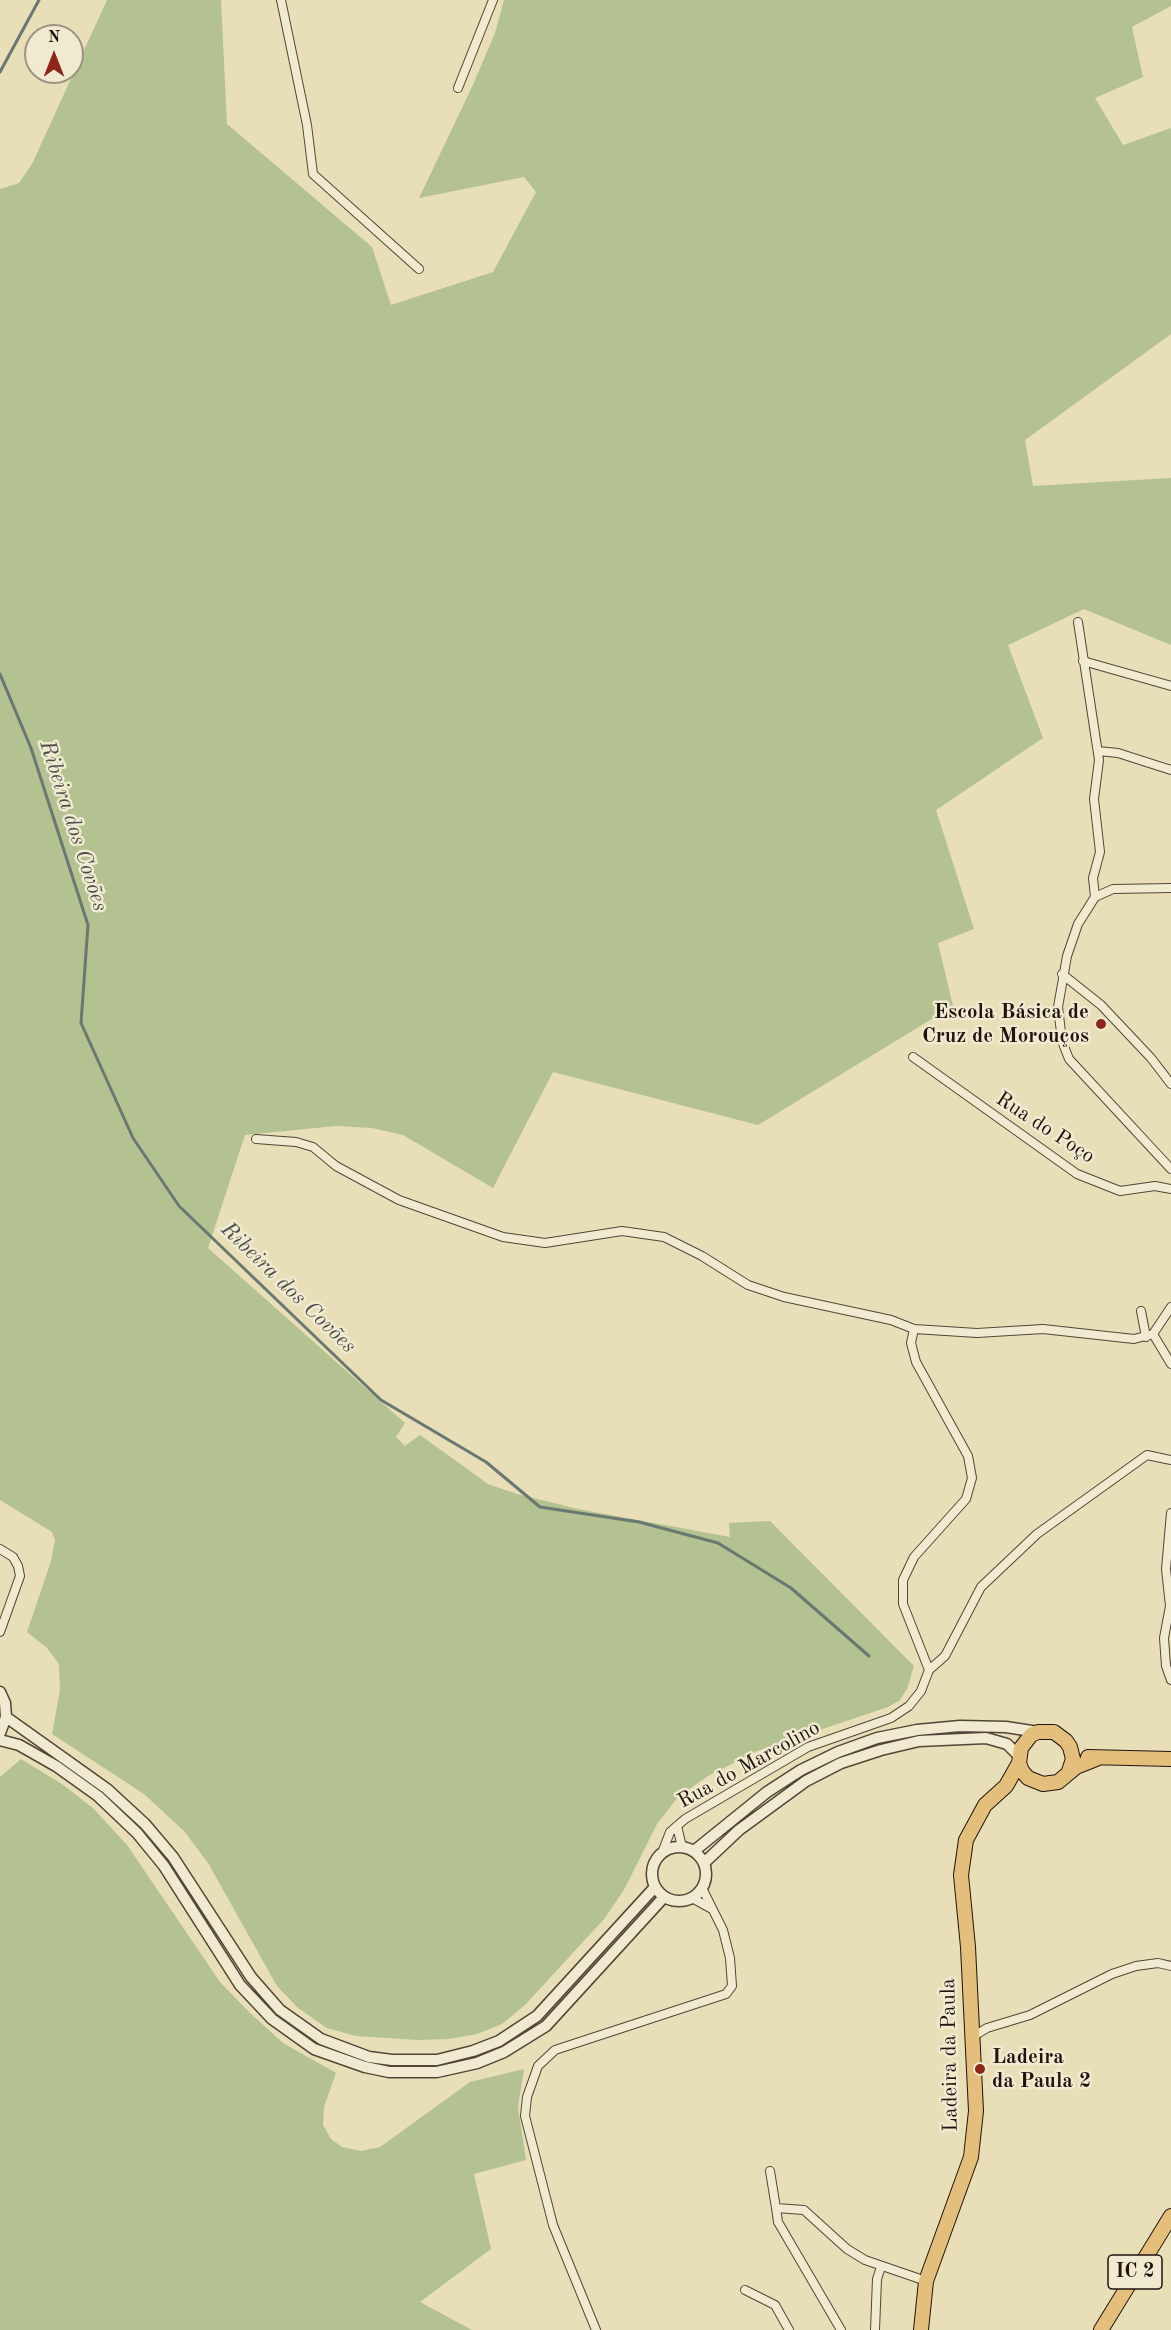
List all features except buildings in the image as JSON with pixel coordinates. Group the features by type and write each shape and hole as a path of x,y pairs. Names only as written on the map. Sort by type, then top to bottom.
{"main road":[{"path":"1035,1783 1028,1778 1019,1760 1025,1741 1038,1732 1046,1731 1061,1736 1070,1747 1073,1759 1070,1771"},
{"path":"1070,1747 1096,1759 1171,1759"},
{"path":"1006,1786 1058,1782 1070,1771 1096,1759"},
{"name":"Ladeira da Paula","path":"921,2330 926,2281 971,2157 976,2110 968,1947 961,1875 966,1839 985,1805 1006,1786 1019,1760"},
{"name":"IC 2","path":"1101,2330 1171,2216"}],"street":[{"path":"281,0 303,104 313,174 419,269"},
{"path":"458,88 493,0"},
{"path":"1078,622 1099,767 1094,799 1100,852 1094,878 1095,897"},
{"path":"1083,662 1171,686"},
{"path":"1098,751 1118,753 1171,770"},
{"path":"1171,888 1113,889 1095,897 1078,924 1062,974 1058,1007 1062,1041 1070,1059 1171,1168"},
{"path":"1062,974 1101,1005 1151,1058 1171,1084"},
{"name":"Rua do Poço","path":"913,1057 1077,1174 1120,1191 1155,1186 1171,1188"},
{"path":"256,1139 296,1142 313,1147 336,1166 399,1200 503,1237 545,1243 622,1231 663,1237 702,1256 748,1285 784,1297 891,1320 914,1329 977,1333 1043,1329 1109,1337 1150,1335"},
{"path":"1150,1335 1171,1307"},
{"path":"1141,1311 1150,1335 1171,1364"},
{"path":"914,1329 911,1343 916,1362 968,1456 972,1478 966,1499 914,1557 903,1580 903,1604 929,1670"},
{"name":"Rua do Marcolino","path":"662,1853 667,1836 677,1826 808,1747 891,1718 909,1707 921,1691 929,1670 945,1656 981,1587 1037,1534 1147,1455 1171,1460"},
{"path":"1171,1513 1166,1569 1170,1606 1164,1638 1166,1666 1171,1680"},
{"path":"0,1549 13,1557 20,1576 0,1632"},
{"path":"0,1692 6,1717 0,1732"},
{"path":"6,1717 107,1789 145,1824 173,1857 251,1977 280,2010 321,2039 369,2056 392,2060 437,2060 473,2051 499,2041 537,2016 655,1887"},
{"path":"693,1851 767,1792 801,1770 838,1752 877,1738 917,1730 960,1726 1006,1727 1038,1732"},
{"path":"704,1863 739,1830 806,1781 871,1753 919,1741 969,1738 998,1740 1007,1744 1019,1760"},
{"path":"0,1740 19,1745 56,1766 98,1796 137,1833 164,1866 240,1985 272,2019 314,2049 365,2067 390,2072 437,2072 477,2063 504,2052 546,2026 664,1896"},
{"name":"Rua do Marcolino","path":"677,1826 682,1847"},
{"path":"682,1847 693,1851 704,1863 705,1880 702,1888 692,1898 678,1901 664,1896 655,1887 652,1871 662,1853 682,1847"},
{"path":"596,2330 553,2225 525,2116 527,2097 538,2066 555,2050 726,1994 732,1986 733,1976 723,1930 702,1888"},
{"path":"692,1898 712,1909"},
{"path":"972,2037 987,2028 1030,2015 1112,1974 1136,1966 1158,1963 1171,1966"},
{"path":"770,2170 778,2222 841,2330"},
{"path":"776,2208 804,2210 848,2249 881,2267 926,2281"},
{"path":"875,2330 877,2279 881,2267"},
{"path":"745,2290 775,2305 789,2330"}],"green space":[{"path":"107,0 221,0 227,124 372,247 391,305 493,272 536,192 524,177 419,198 472,87 495,33 504,0 1171,0 1171,6 1132,27 1143,77 1095,98 1123,145 1171,128 1171,334 1025,440 1033,486 1171,478 1171,645 1084,609 1008,645 1043,738 936,810 974,929 938,943 953,1006 758,1125 553,1072 493,1188 403,1135 372,1128 336,1126 245,1135 208,1248 405,1423 396,1437 405,1446 420,1435 488,1484 517,1494 578,1509 730,1537 729,1523 770,1521 914,1666 907,1689 899,1701 888,1707 757,1751 708,1776 678,1797 657,1824 625,1888 605,1918 525,2005 502,2024 477,2034 449,2039 417,2040 356,2036 327,2028 298,2008 277,1986 208,1863 184,1831 144,1794 52,1734 60,1690 59,1664 47,1648 27,1632 51,1561 55,1540 52,1532 0,1500 0,189 19,183 32,164 69,84 84,84 84,50"},
{"path":"21,1759 62,1784 94,1809 127,1845 220,1982 249,2012 283,2043 336,2073 324,2107 323,2125 331,2139 342,2147 361,2151 380,2147 470,2082 524,2069 518,2107 526,2160 474,2174 491,2249 420,2302 472,2330 0,2330 0,1777"}],"waterway":[{"name":"Ribeira dos Covões","path":"0,72 39,0"},
{"name":"Ribeira dos Covões","path":"0,674 31,748 88,925 81,1023 133,1138 179,1206 381,1400 486,1462 540,1507 639,1522 718,1543 791,1588 869,1656"}],"place":[{"name":"Escola Básica de Cruz de Morouços","path":"1101,1024"},
{"name":"Ladeira da Paula 2","path":"980,2069"}]}
